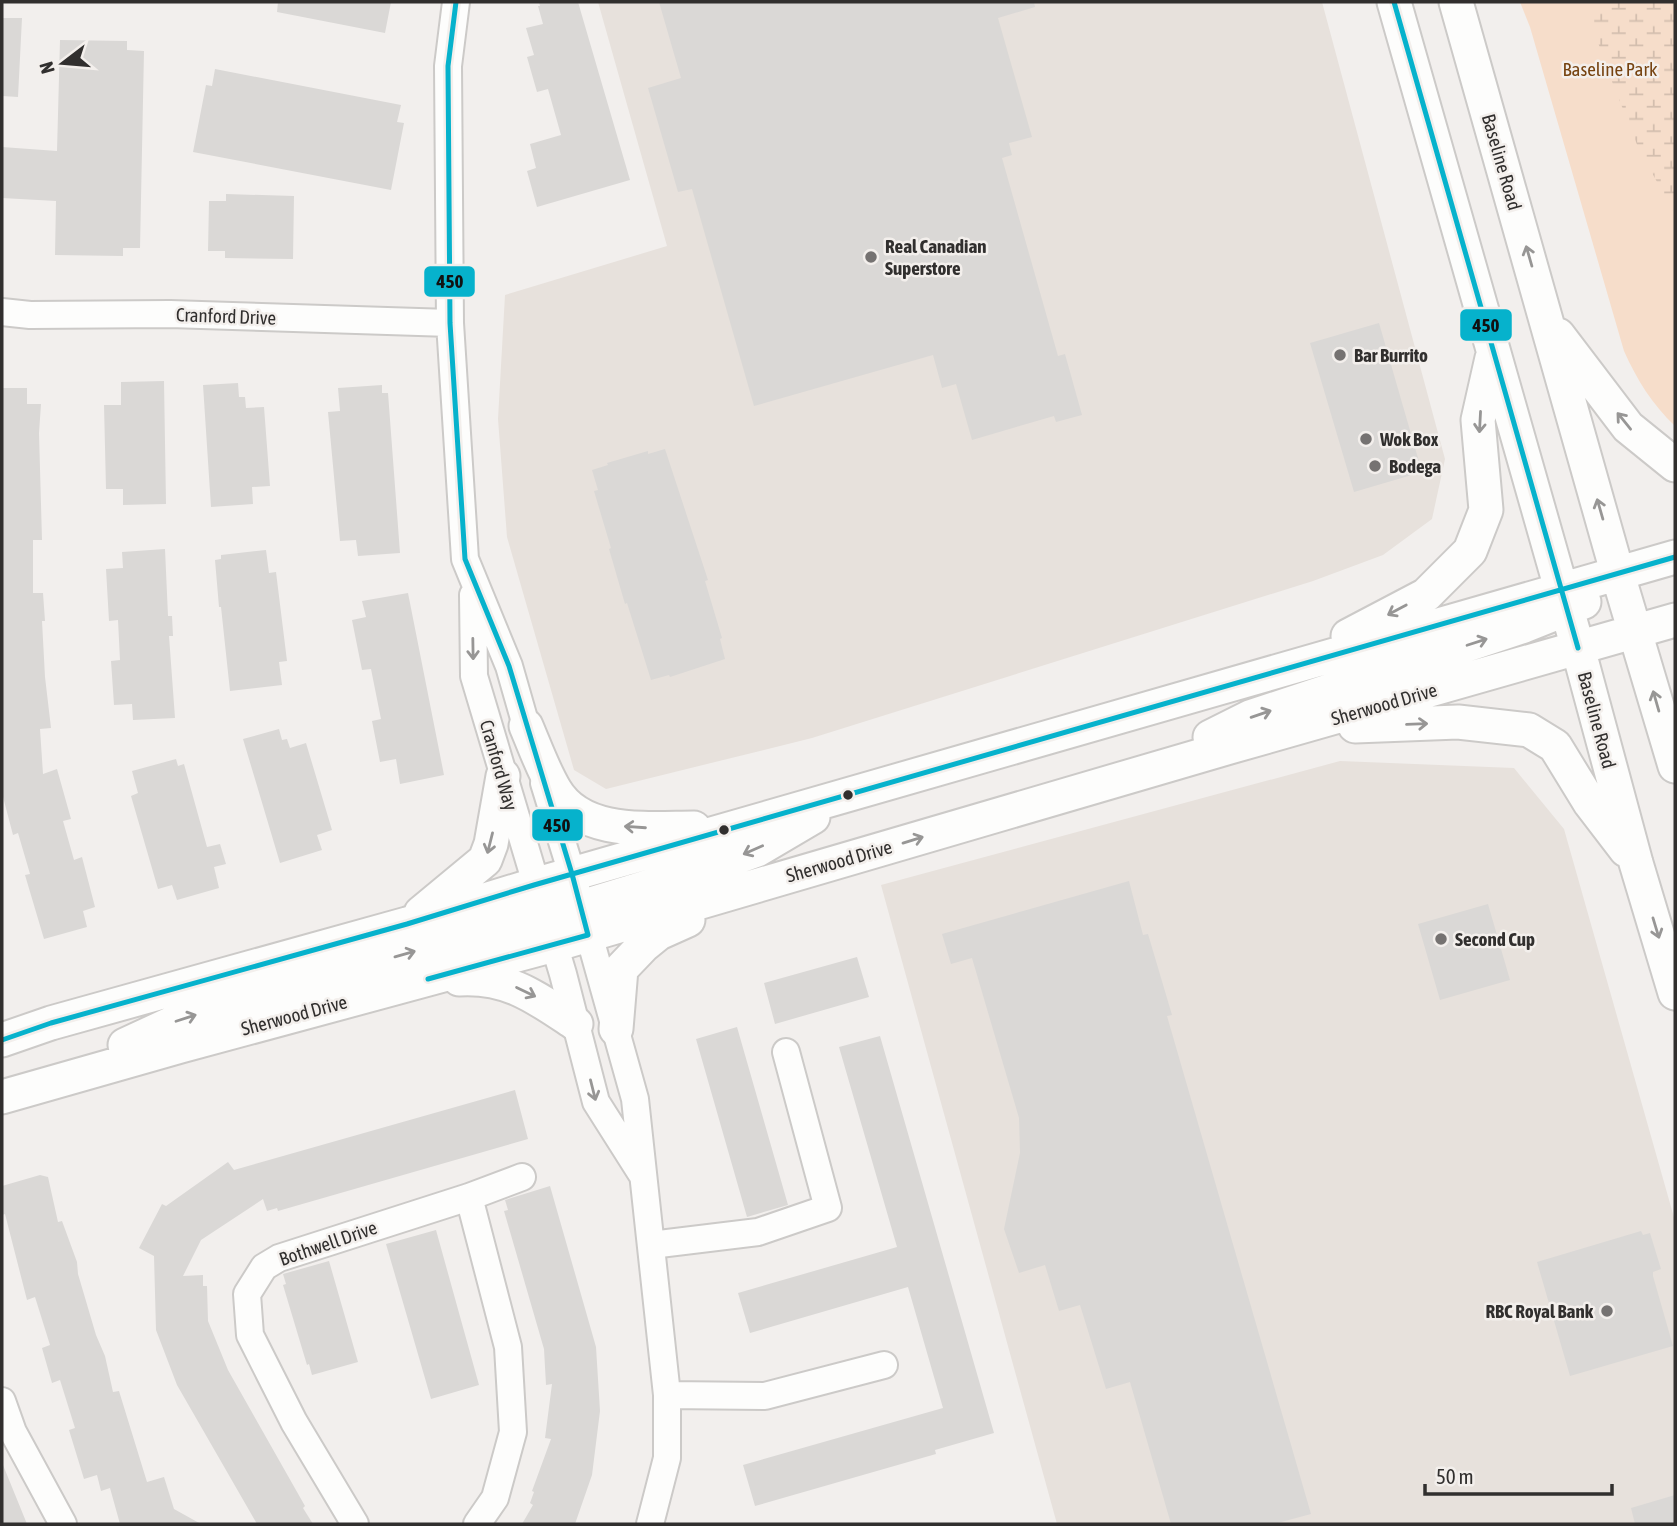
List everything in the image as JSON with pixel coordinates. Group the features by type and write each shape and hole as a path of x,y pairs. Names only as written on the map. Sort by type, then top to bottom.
{"main road":[{"name":"Baseline Road","path":"1394,2 1675,993"},
{"name":"Baseline Road","path":"1456,2 1618,575 1675,766"},
{"path":"1548,322 1628,427 1675,465"},
{"path":"1289,667 1426,595 1470,551 1486,510 1478,420 1493,355"},
{"name":"Sherwood Drive","path":"2,1097 364,996 544,914 572,874 1289,667 1564,601 1618,575 1675,557"},
{"path":"1133,775 1250,717 1564,601"},
{"name":"Sherwood Drive","path":"2,1040 51,1023 407,924 544,914 585,921 710,898 1675,620"},
{"path":"1300,728 1458,722 1529,730 1555,746 1591,803 1636,863"},
{"path":"526,726 555,792 575,811 602,825 728,829"},
{"path":"407,924 485,860 491,844 503,776"},
{"path":"585,921 699,871 757,850 855,793"},
{"path":"616,1029 621,969 642,946 659,933 696,916 710,898"},
{"path":"35,1088 179,1020 544,914"},
{"path":"364,996 462,978 484,979 505,982 531,993 576,1024"}],"street":[{"name":"Cranford Way","path":"456,2 448,66 450,323 465,559 509,666 585,921"},
{"name":"Cranford Drive","path":"2,312 30,315 170,314 450,323"},
{"name":"Cranford Way","path":"472,581 474,676 544,914"},
{"path":"544,914 596,1102 644,1177"},
{"path":"585,921 635,1099 644,1177 667,1395 667,1458 650,1524"},
{"path":"651,1245 758,1231 828,1208 786,1052"},
{"name":"Bothwell Drive","path":"355,1524 294,1422 250,1335 247,1294 264,1267 279,1258 522,1177"},
{"path":"469,1196 508,1347 513,1432 495,1498 477,1524"},
{"path":"667,1395 765,1396 884,1365"},
{"path":"2,1401 13,1432 63,1524"}],"shaded area":[{"path":"598,2 1322,2 1445,459 1432,519 1383,555 1313,581 812,738 606,789 574,770 507,537 498,419 505,295 667,246"},
{"path":"1340,761 1514,768 1564,829 1675,1221 1675,1524 1057,1524 881,885"}],"green space":[{"name":"Baseline Park","path":"1520,2 1675,2 1675,426 1646,391 1624,351 1530,27"},
{"path":"1593,2 1675,2 1675,215 1638,147 1609,74 1593,28"}],"building":[{"path":"278,2 391,2 385,33 277,12"},
{"path":"539,2 578,2 630,180 537,207 527,171 536,168 530,144 561,135 548,89 537,92 527,57 534,55 526,28 543,24"},
{"name":"Real Canadian Superstore","path":"659,2 1034,2 1035,7 998,18 1032,137 1009,143 1012,155 1002,158 1058,356 1065,354 1082,415 1056,422 1054,416 972,440 956,384 942,388 933,355 754,406 692,189 678,192 648,88 681,78"},
{"path":"2,18 22,18 18,97 2,96"},
{"path":"60,40 127,41 127,50 144,51 140,248 123,248 123,256 55,255 56,201 2,198 2,147 57,151"},
{"path":"215,69 401,105 397,122 404,123 391,190 193,152 206,85 212,86"},
{"path":"226,194 294,196 293,259 225,258 225,251 208,251 209,201 226,201"},
{"path":"1379,323 1422,472 1354,492 1310,343"},
{"path":"164,381 166,504 123,505 123,489 106,489 104,405 121,405 121,382"},
{"path":"238,383 239,397 245,397 246,408 264,407 270,486 252,487 253,504 211,507 203,385"},
{"path":"382,385 382,393 388,393 400,553 358,556 356,540 340,541 328,412 340,411 338,388"},
{"path":"2,388 27,388 27,404 41,404 39,433 42,540 33,540 33,593 43,593 45,677 51,728 40,729 43,774 57,769 71,819 63,821 74,860 82,857 95,907 83,911 87,927 44,939 25,875 30,874 18,833 13,835 2,793"},
{"path":"665,449 708,580 705,581 722,638 720,639 725,659 670,677 669,675 651,680 609,549 611,548 594,491 598,490 592,470 648,451 648,454"},
{"path":"165,549 168,616 172,616 173,636 169,636 175,718 133,720 132,704 114,705 111,661 120,660 118,620 109,621 106,569 123,568 122,552"},
{"path":"266,550 269,573 276,572 287,661 279,662 282,685 230,691 215,560 221,559 221,555"},
{"path":"408,593 444,775 400,784 396,759 380,762 372,721 381,719 371,669 362,670 352,620 366,617 362,601"},
{"path":"279,729 282,740 287,739 290,748 306,743 332,830 317,835 322,850 280,863 243,739"},
{"path":"176,759 178,766 184,764 207,847 220,844 226,864 214,867 219,888 177,900 172,885 158,889 131,796 138,793 132,771"},
{"path":"1129,881 1143,935 1148,934 1172,1015 1167,1016 1311,1514 1274,1524 1171,1524 1130,1382 1106,1389 1080,1305 1059,1311 1045,1265 1019,1273 1004,1229 1020,1153 1019,1118 972,958 951,964 942,934"},
{"path":"1488,904 1510,980 1440,1000 1418,924"},
{"path":"857,957 869,997 775,1024 764,983"},
{"path":"737,1027 788,1205 747,1217 696,1039"},
{"path":"880,1036 994,1433 935,1450 936,1454 755,1506 743,1465 943,1408 908,1287 750,1333 738,1293 897,1247 839,1047"},
{"path":"515,1090 528,1139 278,1211 277,1208 267,1211 263,1199 201,1240 183,1276 203,1275 203,1286 207,1286 208,1321 228,1370 313,1524 257,1524 177,1385 156,1330 154,1256 139,1248 162,1204 166,1206 228,1162 234,1170"},
{"path":"40,1175 48,1177 58,1222 62,1221 77,1262 78,1274 105,1356 113,1392 119,1391 147,1482 164,1477 174,1509 201,1524 120,1524 110,1488 101,1491 97,1475 84,1479 69,1430 75,1428 60,1380 52,1383 42,1348 50,1345 35,1297 27,1300 5,1214 2,1215 2,1186"},
{"path":"550,1186 596,1347 600,1411 592,1475 575,1524 522,1524 533,1505 530,1503 534,1492 532,1491 551,1439 545,1438 552,1384 546,1385 544,1349 504,1211 508,1210 505,1200"},
{"path":"436,1230 479,1385 431,1399 386,1244"},
{"name":"RBC Royal Bank","path":"1641,1231 1643,1235 1650,1233 1661,1269 1653,1272 1653,1276 1673,1346 1570,1376 1537,1262"},
{"path":"329,1261 358,1362 312,1375 283,1285 286,1284 283,1274"},
{"path":"3,1465 27,1524 2,1524"},
{"path":"1675,1495 1675,1524 1635,1524 1631,1508"}],"transit line":[{"name":"450","path":"428,979 588,935 509,666 465,559 450,323 448,66 456,2"},
{"name":"450","path":"1394,2 1578,648"},
{"name":"450","path":"2,1040 51,1023 407,924 534,885 1675,557"}],"place":[{"name":"Real Canadian Superstore","path":"871,257"},
{"name":"Bar Burrito","path":"1340,355"},
{"name":"Wok Box","path":"1366,439"},
{"name":"Bodega","path":"1375,466"},
{"name":"Second Cup","path":"1441,939"},
{"name":"RBC Royal Bank","path":"1607,1311"}]}
